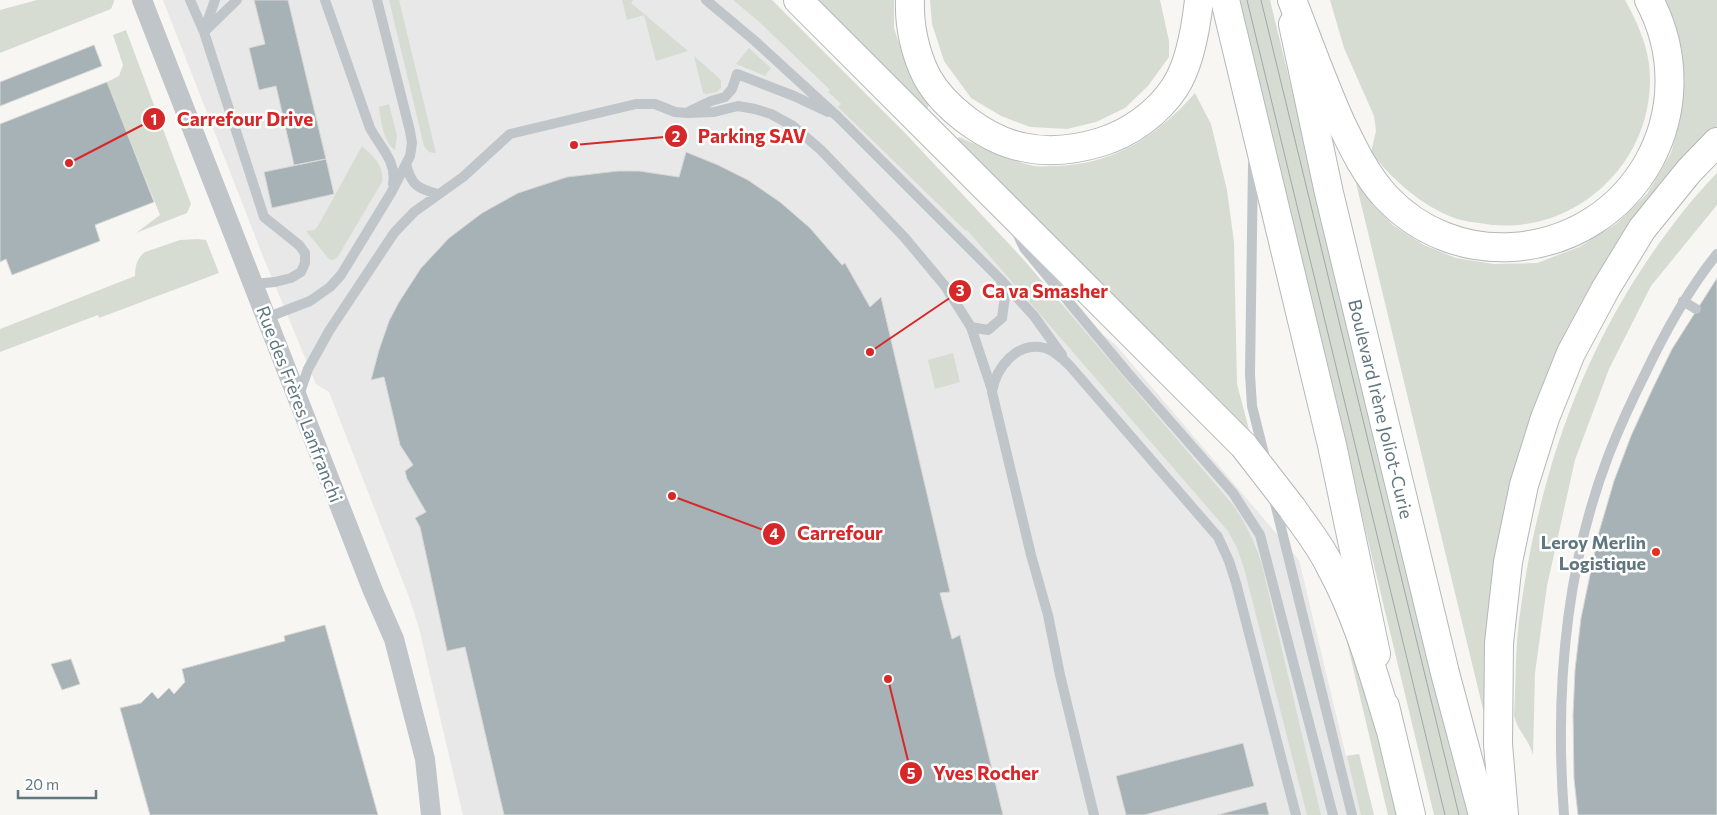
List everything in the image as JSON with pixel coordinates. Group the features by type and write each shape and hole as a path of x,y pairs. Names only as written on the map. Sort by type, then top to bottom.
{"main road":[{"path":"798,0 1244,446 1292,508 1330,564 1347,600 1367,652 1390,728"},
{"path":"910,0 914,44 927,77 944,100 966,121 993,137 1022,147 1054,151 1083,148 1117,138 1143,121 1162,104 1176,86 1191,47 1199,0"},
{"path":"1225,0 1332,445 1390,728 1411,815"},
{"name":"Boulevard Irène Joliot-Curie","path":"1288,0 1331,203 1445,673 1484,815"},
{"path":"1292,0 1329,98 1365,171 1387,198 1409,217 1434,233 1463,244 1493,248 1528,246 1564,236 1590,224 1628,193 1643,173 1655,151 1662,130 1668,108 1670,86 1668,58 1661,28 1649,0"},
{"path":"1504,815 1498,744 1499,643 1508,562 1524,485 1545,418 1571,353 1606,288 1642,230 1689,171 1717,142"}],"street":[{"name":"Rue des Frères Lanfranchi","path":"142,0 373,591 394,639 425,759 428,803 431,815"}],"lane":[{"path":"190,0 204,32 264,216 299,245 305,253 305,263 301,272 291,278 253,284"},
{"path":"204,32 215,0"},
{"path":"204,32 237,0"},
{"path":"325,0 370,128 376,141 391,160 395,173 391,194"},
{"path":"266,318 310,301 330,286 341,274 391,194 410,156 412,143 410,131 376,0"},
{"path":"706,0 755,41 838,117 1000,279 1034,316 1070,366"},
{"path":"687,113 711,101 725,98 732,89 738,74 794,96 838,117"},
{"path":"298,398 308,369 329,331 394,233 414,212 463,177 510,134 636,104 654,104 675,112 687,113 714,112 738,106 771,114 793,126 821,150 905,238 946,286 970,327 992,392 1031,556 1048,615 1060,675 1094,815"},
{"path":"1254,120 1250,374 1252,406 1352,815"},
{"path":"406,164 409,177 416,185 438,194"},
{"path":"1002,206 1024,248 1127,372 1233,492 1260,535 1333,815"},
{"path":"1564,815 1560,769 1565,640 1581,551 1592,507 1609,455 1651,360 1684,302 1717,254"},
{"path":"970,327 988,330 1002,318 1005,296 1000,279"},
{"path":"1684,302 1696,309"},
{"path":"992,392 994,380 1000,367 1020,350 1032,347 1046,348 1058,354 1218,536 1236,583 1296,815"}],"shaded area":[{"path":"37,0 114,0 114,2 111,9 0,53 0,10"},
{"path":"163,0 733,0 759,22 830,90 828,92 889,149 968,231 1115,344 1299,560 1346,756 1359,754 1374,815 463,815 419,628 409,597 329,392 316,384 262,254"},
{"path":"389,0 399,0 436,153 429,152 424,146"},
{"path":"622,0 633,0 631,3 688,51 656,61 644,15 627,20"},
{"path":"733,0 772,0 906,134 1024,260 1233,505 1250,534 1262,565 1321,815 1307,815 1244,568 1237,548 1228,531 968,231 838,107 841,104 828,92 830,90 759,22"},
{"path":"811,0 894,0 894,28 907,68 929,105 926,111"},
{"path":"930,0 1160,0 1169,41 1169,57 1148,86 1125,108 1096,122 1067,129 1030,127 1001,116 971,98 944,61 932,24"},
{"path":"1238,0 1270,0 1469,815 1434,815"},
{"path":"1330,0 1625,0 1646,47 1649,64 1649,99 1640,131 1625,161 1604,186 1577,206 1547,219 1514,225 1479,223 1457,219 1444,214 1409,192 1371,152 1376,131 1374,116 1344,48"},
{"path":"1664,0 1717,0 1717,126 1700,143 1511,485 1489,602 1485,709 1483,709 1355,179 1361,180 1373,205 1394,226 1424,245 1456,258 1494,264 1537,263 1579,247 1616,224 1647,194 1671,153 1680,121 1684,83 1679,38 1669,8"},
{"path":"126,30 191,204 187,213 136,233 160,215 107,82 119,76 123,65 113,35"},
{"path":"749,48 771,68 765,76 736,64"},
{"path":"694,56 721,80 721,88 717,92 703,93"},
{"path":"1195,93 1211,124 1227,190 1234,242 1237,384 1252,441 954,141 959,137 1005,157 1034,166 1078,164 1098,160 1134,145 1166,122"},
{"path":"389,104 397,136 395,150 385,136 379,107"},
{"path":"362,146 380,166 382,182 337,258 332,260 329,259 306,231 314,230 318,226"},
{"path":"1717,173 1717,205 1651,286 1609,369 1575,460 1547,586 1535,673 1533,755 1514,715 1517,644 1526,572 1536,523 1549,475 1581,382 1626,294 1675,221"},
{"path":"180,240 206,240 219,273 99,318 98,315 0,352 0,329 135,276 137,262 145,252"},
{"path":"953,353 960,382 935,389 928,360"},
{"path":"1323,582 1356,648 1396,815 1388,815 1346,638"},
{"path":"1359,754 1374,815 1361,815 1347,756"}],"building":[{"path":"254,0 288,0 326,159 294,165 276,86 259,90 249,48 265,44"},
{"path":"94,45 102,66 0,106 0,82"},
{"path":"107,82 154,202 95,225 100,241 12,275 6,259 0,262 0,124"},
{"path":"686,152 748,180 780,202 810,228 842,265 845,263 870,307 881,297 950,592 940,593 952,639 960,635 1003,815 504,815 465,647 447,651 420,527 415,518 426,512 407,479 405,471 413,465 400,445 384,377 371,380 379,350 389,321 421,268 449,238 482,213 518,193 567,177 618,171 639,171 679,177"},
{"path":"326,159 334,194 272,208 264,172"},
{"name":"Leroy Merlin Logistique","path":"1717,278 1717,815 1578,815 1574,779 1573,715 1575,670 1581,618 1599,532 1614,481 1631,436 1652,390 1672,349"},
{"path":"325,625 378,815 150,815 120,708 141,703 152,692 158,699 169,688 174,694 185,682 182,669 285,641 284,636"},
{"path":"71,659 80,684 62,690 51,664"},
{"path":"1243,743 1254,786 1144,815 1126,815 1116,776"},
{"path":"1266,802 1269,815 1217,815"}],"tram line":[{"path":"1247,0 1445,815"},
{"path":"1261,0 1459,815"}],"place":[{"name":"Parking SAV","path":"574,145"},
{"name":"Carrefour Drive","path":"69,163"},
{"name":"Ca va Smasher","path":"870,352"},
{"name":"Carrefour","path":"672,496"},
{"name":"Leroy Merlin Logistique","path":"1656,552"},
{"name":"Yves Rocher","path":"888,679"}]}
